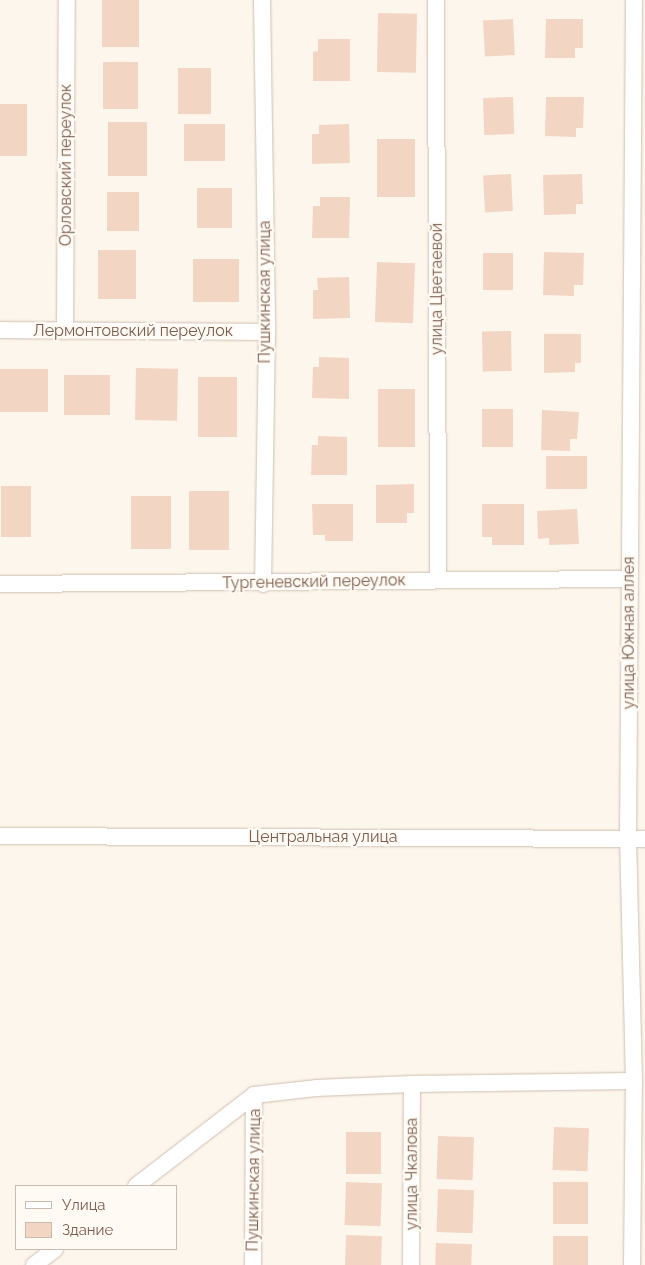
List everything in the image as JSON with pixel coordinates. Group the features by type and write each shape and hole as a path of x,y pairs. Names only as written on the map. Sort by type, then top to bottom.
{"street":[{"name":"Орловский переулок","path":"65,331 67,0"},
{"name":"Пушкинская улица","path":"262,0 266,332 263,584"},
{"name":"улица Цветаевой","path":"436,0 438,579"},
{"name":"улица Южная аллея","path":"632,1265 634,1081 628,839 634,0"},
{"name":"Лермонтовский переулок","path":"0,330 266,332"},
{"name":"Тургеневский переулок","path":"0,584 263,584 438,579 629,579"},
{"name":"Центральная улица","path":"0,836 645,839"},
{"path":"137,1185 254,1095 316,1088 412,1084 634,1081"},
{"name":"улица Чкалова","path":"411,1265 412,1084"},
{"name":"Пушкинская улица","path":"253,1265 254,1095"},
{"path":"34,1265 54,1250"}],"building":[{"path":"102,0 139,0 139,47 102,47"},
{"path":"378,13 417,14 416,73 377,72"},
{"path":"513,19 515,55 485,57 483,21"},
{"path":"546,19 583,19 583,48 575,48 575,58 545,58"},
{"path":"318,39 350,39 350,81 313,81 313,52 318,51"},
{"path":"103,62 138,62 138,109 103,109"},
{"path":"178,68 211,68 211,114 178,114"},
{"path":"513,97 514,134 484,135 483,98"},
{"path":"546,97 584,97 583,128 576,128 576,137 545,136"},
{"path":"0,104 27,104 27,156 0,156"},
{"path":"108,122 147,122 147,176 108,176"},
{"path":"184,124 225,124 225,161 184,161"},
{"path":"349,124 350,163 312,164 312,134 319,134 319,125"},
{"path":"377,139 415,139 415,197 377,197"},
{"path":"511,174 513,211 485,212 483,175"},
{"path":"582,174 583,204 576,204 576,214 544,215 543,175"},
{"path":"197,188 232,188 232,228 197,228"},
{"path":"107,192 139,192 139,231 107,231"},
{"path":"320,197 350,197 349,238 312,238 313,206 320,206"},
{"path":"98,250 136,250 136,299 98,299"},
{"path":"544,252 584,253 583,285 574,285 574,296 543,295"},
{"path":"483,253 513,253 513,290 483,290"},
{"path":"193,259 239,259 239,302 193,302"},
{"path":"377,262 415,263 413,323 375,322"},
{"path":"349,277 350,318 313,319 313,290 318,290 317,278"},
{"path":"511,331 512,371 483,372 482,332"},
{"path":"544,334 581,334 581,363 575,363 575,372 544,373"},
{"path":"319,357 349,358 349,399 312,398 313,367 319,367"},
{"path":"136,368 178,369 177,421 135,420"},
{"path":"0,369 48,369 48,412 0,412"},
{"path":"64,375 110,375 110,415 64,415"},
{"path":"198,377 237,377 237,437 198,437"},
{"path":"378,389 415,389 415,447 378,447"},
{"path":"482,409 513,409 513,447 482,447"},
{"path":"542,410 579,412 577,439 570,439 570,451 541,450"},
{"path":"318,436 347,437 347,475 311,475 312,445 318,445"},
{"path":"546,456 587,456 587,489 546,489"},
{"path":"414,484 414,513 407,513 407,523 376,523 376,485"},
{"path":"1,486 31,486 31,537 1,537"},
{"path":"189,491 229,491 229,550 189,550"},
{"path":"131,496 171,496 171,549 131,549"},
{"path":"312,504 353,504 353,541 325,541 325,535 313,535"},
{"path":"482,504 524,504 524,545 492,545 492,537 482,537"},
{"path":"577,509 579,544 549,545 549,538 538,539 537,511"},
{"path":"554,1127 589,1128 587,1171 552,1170"},
{"path":"346,1132 381,1132 381,1174 346,1174"},
{"path":"438,1136 474,1137 472,1180 436,1179"},
{"path":"346,1182 382,1183 380,1226 344,1225"},
{"path":"553,1182 588,1182 588,1224 553,1224"},
{"path":"438,1189 474,1190 472,1233 436,1232"},
{"path":"346,1235 382,1236 381,1265 345,1265"},
{"path":"553,1236 588,1236 588,1265 553,1265"},
{"path":"436,1243 472,1244 471,1265 435,1265"}]}
